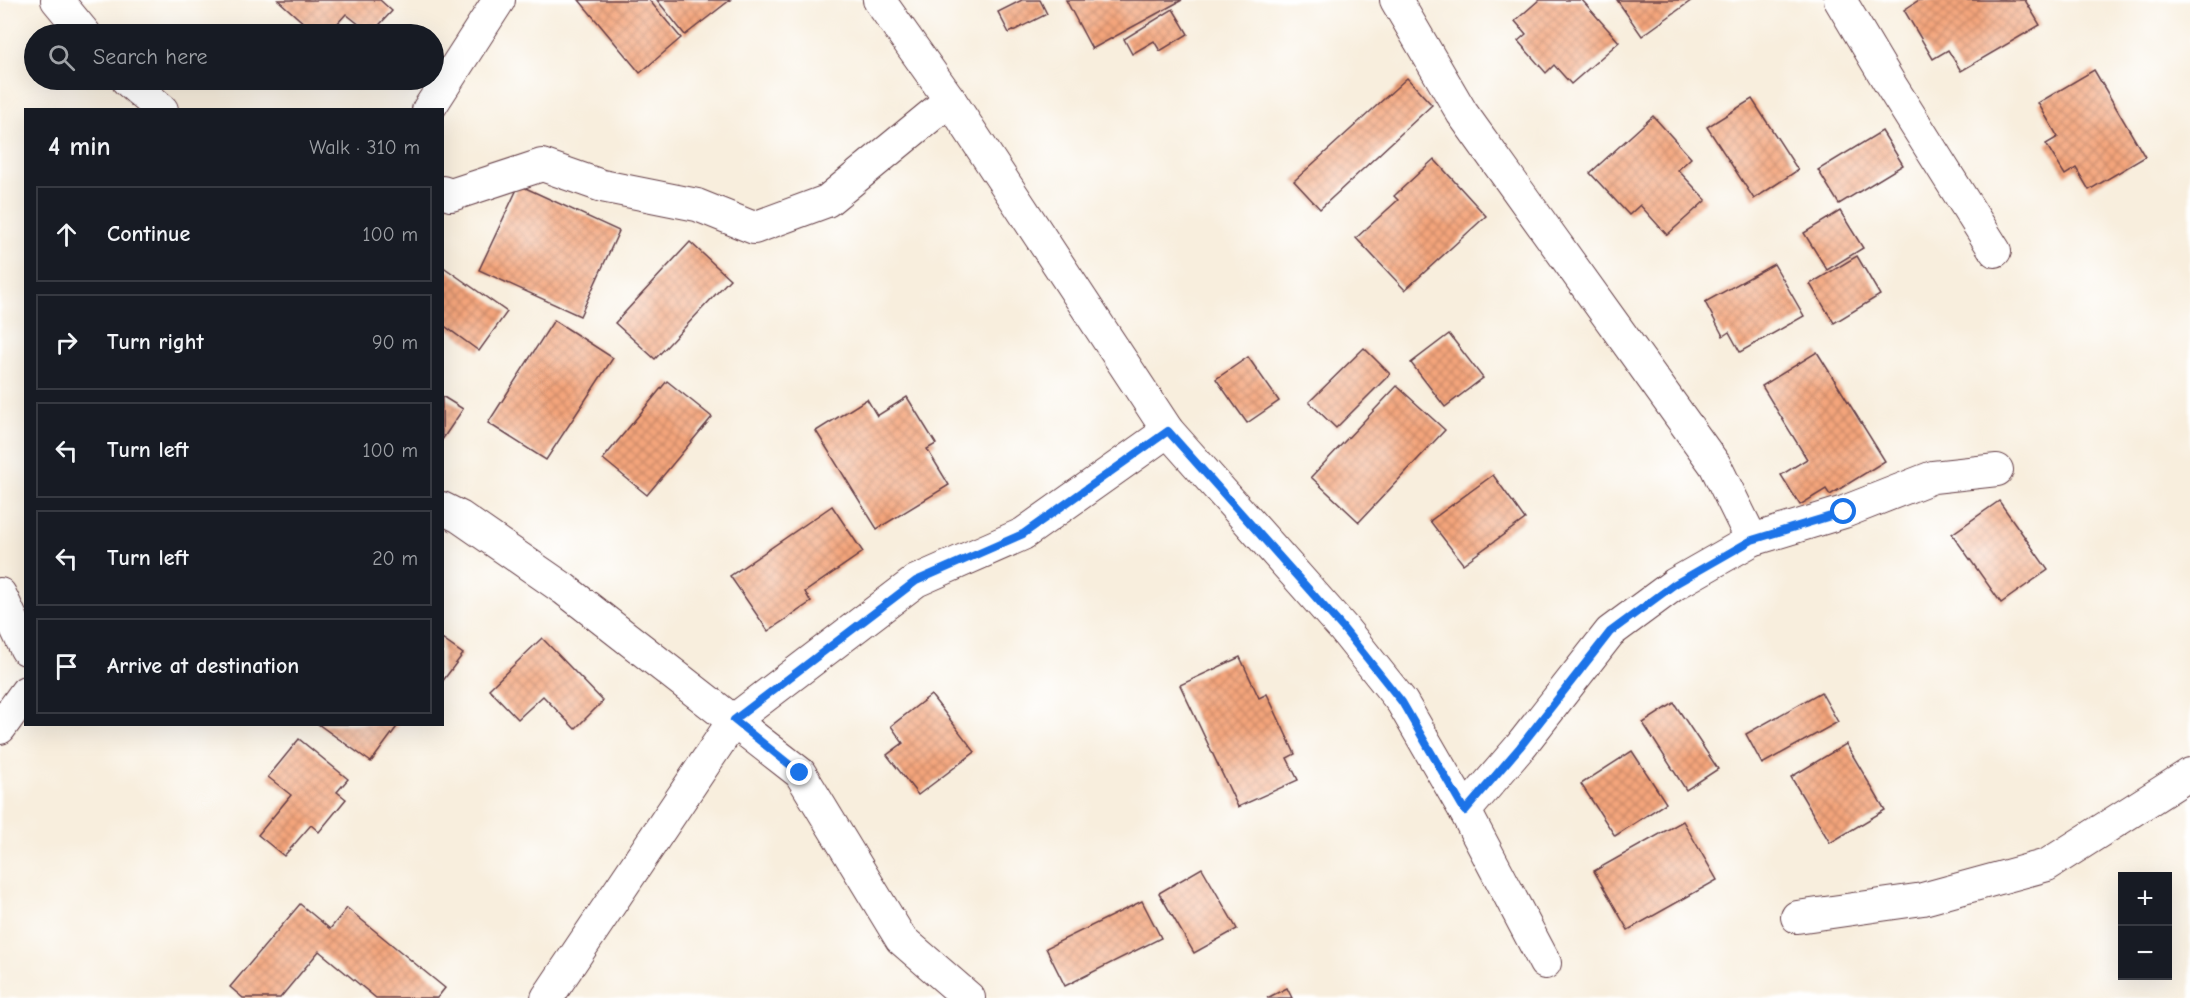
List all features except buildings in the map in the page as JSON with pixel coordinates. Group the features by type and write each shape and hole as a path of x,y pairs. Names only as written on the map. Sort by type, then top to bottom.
{"street":[{"path":"57,0 77,24"},
{"path":"444,85 499,0"},
{"path":"879,0 950,100 1168,431 1343,628 1402,702 1465,811 1545,963"},
{"path":"1396,0 1462,113 1715,465 1752,540"},
{"path":"1840,0 1995,251"},
{"path":"139,90 160,108"},
{"path":"429,108 441,90"},
{"path":"444,193 451,195 542,165 602,186 697,205 754,228 827,201 950,100"},
{"path":"547,998 734,720 916,581 1023,534 1168,431"},
{"path":"1465,811 1520,747 1610,632 1675,584 1752,540 1844,512 1933,477 1997,470"},
{"path":"444,509 460,517 564,589 800,773 901,939 969,998"},
{"path":"0,594 24,645"},
{"path":"0,728 24,695"},
{"path":"1797,917 1923,899 2047,865 2190,774"}],"route":[{"path":"800,773 734,720 916,581 1023,534 1168,431 1343,628 1402,702 1465,811 1520,747 1610,632 1675,584 1752,540 1844,512"}]}
